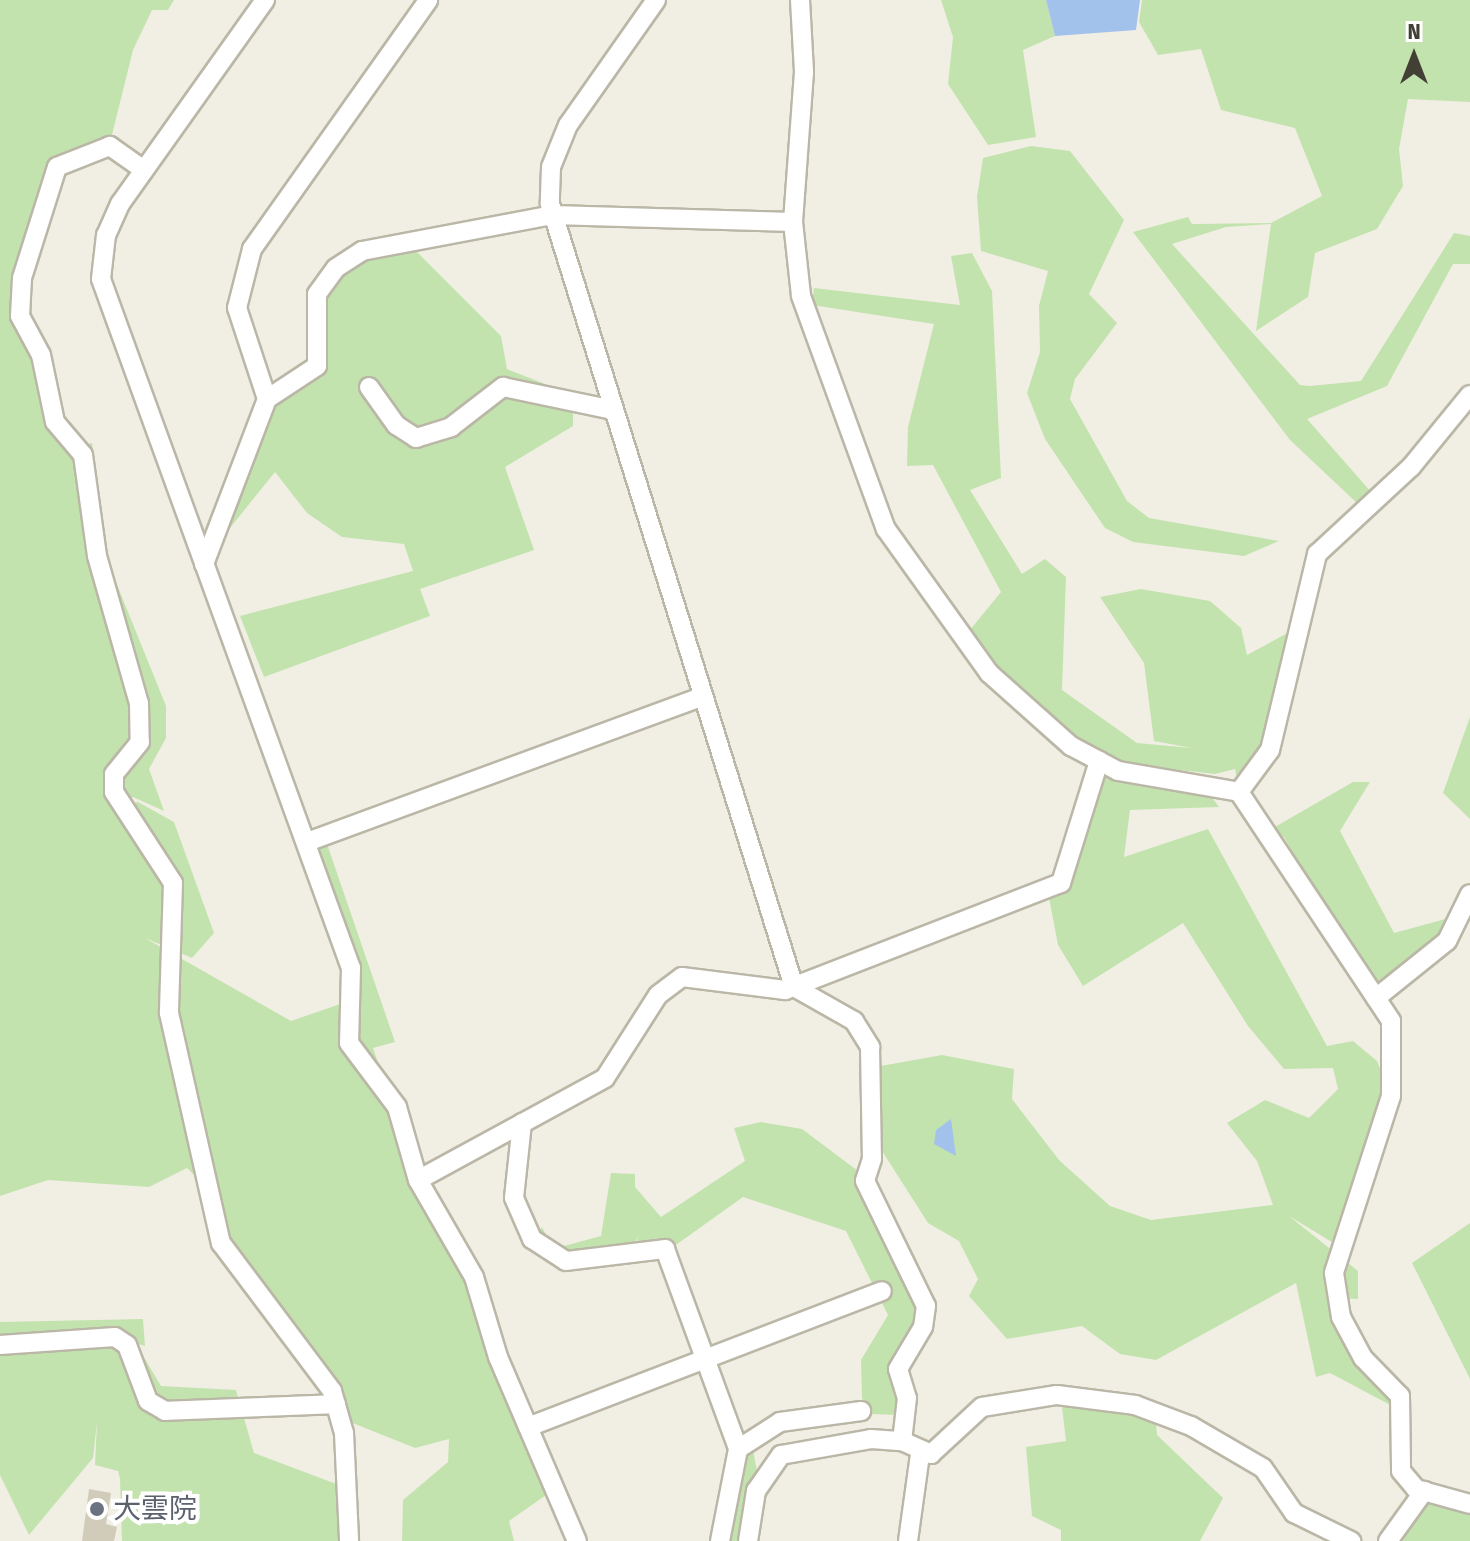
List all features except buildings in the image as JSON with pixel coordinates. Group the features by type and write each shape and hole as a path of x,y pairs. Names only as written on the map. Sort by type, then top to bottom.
{"street":[{"path":"265,0 144,170 106,235 101,279 307,842 351,971 349,1043 397,1107 418,1180 474,1277 528,1427 577,1541"},
{"path":"267,399 237,308 252,249 428,0"},
{"path":"656,0 556,149 553,215 794,987"},
{"path":"800,0 804,72 793,222 801,296 886,529 989,673 1031,715 1099,761 1239,792 1376,998 1396,1043 1391,1096 1334,1273 1341,1317 1363,1358 1400,1396 1401,1471 1424,1491 1470,1504"},
{"path":"144,170 110,146 57,167 22,278 20,316 41,355 55,422 83,455 97,556 139,703 140,742 114,774 114,792 173,883 169,1013 221,1243 336,1404 344,1433 349,1541"},
{"path":"204,564 267,399 317,366 317,294 336,268 362,251 553,215 793,222"},
{"path":"369,387 396,425 416,438 433,438 503,387 613,410"},
{"path":"1239,792 1270,750 1317,554 1411,467 1470,395"},
{"path":"307,842 701,697"},
{"path":"794,987 1061,883 1099,761"},
{"path":"1376,998 1447,941 1463,921 1470,894"},
{"path":"418,1180 605,1078 658,995 682,977 794,987 854,1021 870,1047 872,1159 865,1181 926,1306 923,1327 898,1369 907,1398 902,1441"},
{"path":"522,1123 514,1198 532,1239 566,1261 665,1249 738,1449 720,1541"},
{"path":"528,1427 706,1362 882,1291"},
{"path":"0,1345 115,1337 127,1345 148,1401 165,1411 336,1404"},
{"path":"748,1541 756,1491 781,1455 871,1439 902,1441 920,1455 937,1452 959,1422 982,1407 1057,1395 1113,1400 1242,1453 1263,1468 1294,1513 1351,1541"},
{"path":"738,1449 780,1422 861,1411"},
{"path":"908,1541 920,1455"},
{"path":"1388,1541 1424,1491"}],"green space":[{"path":"0,0 174,0 168,10 152,10 133,50 110,143 57,167 18,311 41,355 45,400 82,446 92,443 107,560 166,706 166,738 149,769 164,811 133,797 121,806 138,802 174,822 214,933 192,958 145,938 291,1021 346,1002 351,968 308,845 326,841 395,1042 373,1048 549,1493 509,1521 514,1541 402,1541 403,1500 448,1462 449,1439 415,1448 340,1418 223,1247 208,1189 187,1168 149,1187 48,1180 0,1196"},
{"path":"941,0 1046,0 1055,36 1023,50 1036,137 988,145 948,84 953,37"},
{"path":"1142,0 1470,0 1470,102 1408,99 1399,149 1403,186 1377,229 1315,253 1308,297 1256,331 1271,224 1226,227 1172,244 1300,385 1310,386 1361,381 1454,233 1470,236 1470,264 1453,264 1387,386 1307,419 1372,493 1358,504 1290,440 1133,232 1188,217 1192,224 1271,223 1322,196 1295,128 1221,110 1201,49 1158,55 1139,22"},
{"path":"1031,146 1070,151 1124,220 1089,294 1117,323 1075,379 1070,399 1127,501 1149,518 1279,541 1244,556 1133,542 1105,528 1045,439 1027,393 1040,352 1039,306 1048,271 981,251 977,197 983,158"},
{"path":"407,242 501,336 507,369 573,395 573,426 505,467 534,550 420,589 430,616 264,677 240,616 413,571 404,544 342,537 307,513 275,472 209,554 267,399 310,361 325,284 378,248"},
{"path":"972,253 992,291 1001,478 970,490 1022,574 1045,559 1066,577 1062,690 1137,743 1192,748 1154,741 1144,663 1100,597 1141,589 1210,601 1241,628 1247,655 1295,629 1270,750 1238,784 1235,769 1215,774 1099,761 1031,715 965,636 1001,592 933,465 907,466 908,427 934,324 812,305 814,288 960,305 951,256"},
{"path":"1470,717 1470,819 1443,793"},
{"path":"1104,764 1205,788 1219,807 1130,810 1124,857 1208,829 1327,1046 1353,1041 1377,1061 1391,1096 1340,1247 1289,1216 1358,1271 1358,1299 1338,1298 1341,1317 1393,1382 1394,1407 1330,1373 1316,1377 1296,1283 1156,1360 1120,1354 1082,1326 1007,1339 969,1296 978,1279 959,1241 928,1223 875,1140 875,1067 942,1055 1014,1069 1012,1099 1059,1160 1110,1206 1151,1220 1273,1205 1257,1161 1227,1123 1265,1100 1309,1118 1338,1089 1333,1068 1284,1069 1248,1026 1183,923 1083,986 1058,945 1047,887"},
{"path":"1353,782 1370,782 1340,831 1394,933 1460,915 1413,969 1367,985 1284,837 1266,832"},
{"path":"761,1122 802,1129 866,1177 925,1314 905,1351 901,1415 868,1414 862,1398 861,1360 888,1315 846,1231 743,1197 673,1247 635,1247 638,1236 632,1249 558,1260 536,1238 542,1227 550,1242 564,1246 601,1236 611,1173 635,1174 635,1187 661,1217 745,1161 734,1128"},
{"path":"1470,1223 1470,1379 1412,1263"},
{"path":"143,1319 145,1346 115,1337 0,1347 0,1322"},
{"path":"91,1347 139,1349 161,1386 236,1390 254,1453 339,1485 346,1541 122,1541 118,1471 95,1465 97,1422 93,1458 29,1535 0,1475 0,1353"},
{"path":"1061,1399 1155,1412 1157,1435 1223,1498 1200,1541 1061,1541 1061,1530 1032,1516 1026,1447 1066,1441"},
{"path":"752,1445 757,1471 738,1541 730,1541 736,1472"},
{"path":"1427,1500 1470,1512 1470,1541 1394,1541"}],"water":[{"path":"1046,0 1140,0 1136,30 1055,36"},
{"path":"951,1119 956,1156 934,1144 936,1130"}],"place":[{"name":"大雲院","path":"97,1509"}]}
